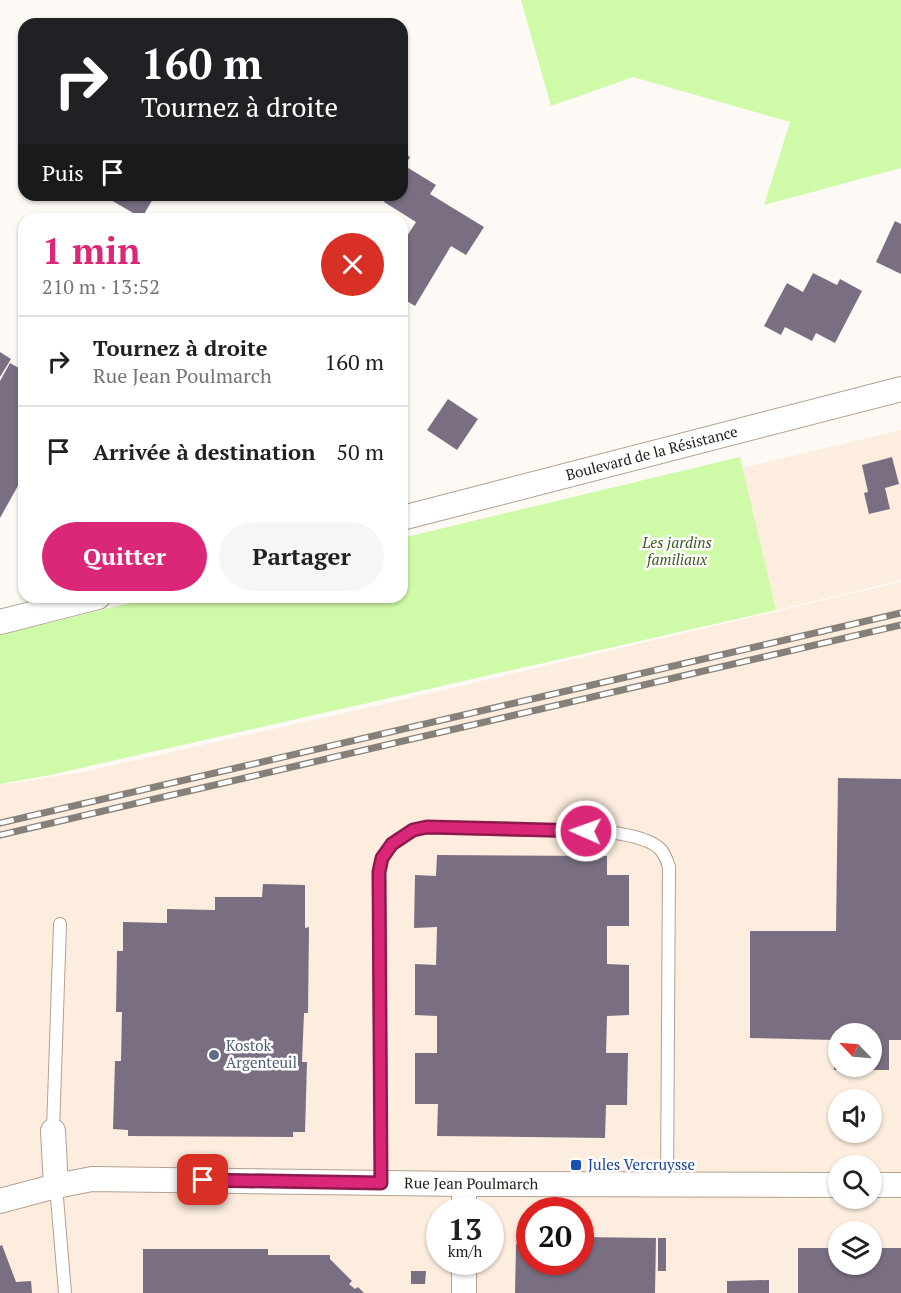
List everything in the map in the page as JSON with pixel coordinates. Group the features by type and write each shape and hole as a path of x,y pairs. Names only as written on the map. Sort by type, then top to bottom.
{"street":[{"name":"Boulevard de la Résistance","path":"408,516 901,389"},
{"path":"0,622 74,603"},
{"path":"53,1131 56,1186"},
{"name":"Rue Jean Poulmarch","path":"0,1201 92,1179 464,1184 828,1185"},
{"path":"464,1184 464,1197"},
{"path":"882,1185 901,1185"},
{"path":"464,1275 464,1293"}],"lane":[{"path":"381,1183 379,872 382,858 392,844 413,830 427,827 621,834 638,838 658,848 667,858 669,867 667,1184"},
{"path":"53,1131 60,924"},
{"path":"56,1186 65,1293"}],"shaded area":[{"path":"901,430 901,580 776,610 742,468"},
{"path":"901,582 901,1293 0,1293 0,785 79,773 393,702"}],"green space":[{"path":"521,0 901,0 901,168 764,205 790,122 633,77 551,106"},
{"name":"Les jardins familiaux","path":"740,457 776,610 50,775 0,784 0,634 130,603 408,603 408,537"}],"building":[{"path":"408,168 436,185 430,194 484,227 466,255 451,246 415,306 408,302 408,235 416,222 408,217 408,213 402,213 384,202 408,201"},
{"path":"112,201 152,201 145,213 133,213"},
{"path":"895,221 901,224 901,274 876,262"},
{"path":"813,273 837,285 840,279 862,291 835,343 816,333 812,341 785,327 781,335 764,326 787,283 803,292"},
{"path":"0,352 11,359 0,377"},
{"path":"10,363 18,368 18,486 0,518 0,381"},
{"path":"448,399 478,419 457,450 427,430"},
{"path":"892,457 899,484 885,488 890,509 869,514 864,493 868,492 862,465"},
{"path":"838,778 901,779 901,1040 889,1040 889,1070 882,1070 882,1023 828,1023 828,1040 750,1038 750,931 836,931"},
{"path":"437,855 607,856 607,875 629,875 629,926 607,926 607,964 629,965 629,1015 607,1016 606,1053 628,1053 627,1105 606,1105 605,1138 437,1136 438,1104 415,1104 415,1053 437,1053 437,1016 415,1015 415,964 436,965 437,927 414,928 415,875 436,876"},
{"path":"263,884 305,885 305,928 309,927 308,1013 304,1013 302,1062 307,1062 305,1132 293,1132 293,1137 128,1136 128,1130 113,1129 115,1061 121,1061 122,1012 116,1012 117,951 123,951 123,922 167,923 167,909 215,910 215,897 262,897"},
{"path":"594,1237 656,1238 655,1293 515,1293 516,1245 516,1275 594,1275"},
{"path":"658,1238 666,1238 666,1271 658,1271"},
{"path":"2,1245 16,1282 31,1281 32,1293 0,1293 0,1246"},
{"path":"798,1248 828,1248 828,1275 882,1275 882,1248 901,1248 901,1293 798,1293"},
{"path":"143,1249 268,1249 268,1255 330,1255 330,1259 352,1281 349,1284 355,1289 358,1287 364,1293 143,1293"},
{"path":"411,1271 426,1271 425,1284 411,1284"},
{"path":"769,1280 769,1293 727,1293 727,1281"}],"railway":[{"path":"0,823 901,613"},
{"path":"0,835 901,625"}],"place":[{"name":"Kostok Argenteuil","path":"214,1055"},
{"name":"Jules Vercruysse","path":"576,1165"}],"route":[{"path":"203,1180 381,1183 379,872 382,858 392,844 404,834 427,827 586,831"}]}
